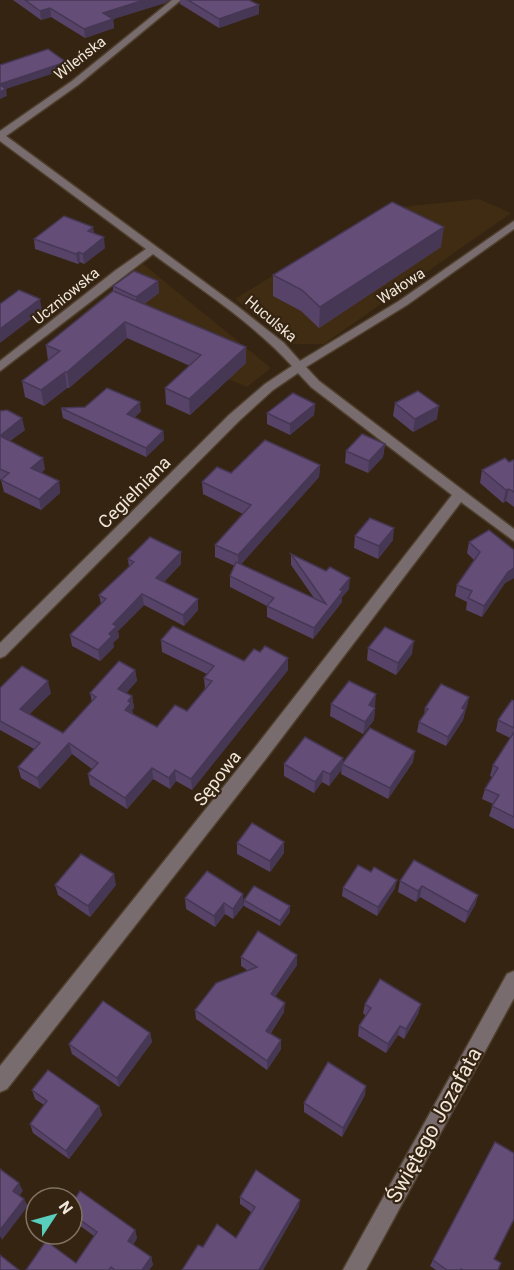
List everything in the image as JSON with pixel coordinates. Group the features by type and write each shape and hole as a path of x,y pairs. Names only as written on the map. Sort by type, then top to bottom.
{"street":[{"name":"Wileńska","path":"0,136 75,83 177,0"},
{"name":"Huculska","path":"0,136 233,308 280,346 315,384 514,537"},
{"name":"Wałowa","path":"300,366 403,303 514,224"},
{"name":"Uczniowska","path":"0,367 120,272 152,250"},
{"name":"Cegielniana","path":"0,652 234,418 269,387 300,366"},
{"name":"Sępowa","path":"0,1082 259,755 460,494"},
{"name":"Świętego Jozafata","path":"354,1270 514,980"}],"shaded area":[{"path":"479,199 511,213 324,344 291,344 235,299 380,209"},
{"path":"143,264 271,368 247,387 80,316"}],"building":[{"path":"25,0 144,0 103,13 113,19 84,29 50,8 40,11"},
{"path":"188,0 249,0 259,5 219,19"},
{"path":"48,49 66,62 0,84 0,65"},
{"path":"392,202 444,227 320,307 302,290 273,275"},
{"path":"64,216 93,227 88,231 104,237 83,254 79,252 76,254 34,239"},
{"path":"134,271 158,281 136,297 113,286"},
{"path":"19,290 40,299 0,329 0,304"},
{"path":"113,291 246,347 189,399 165,388 201,355 125,322 67,372 41,390 22,381 60,351 46,345"},
{"path":"107,388 140,402 127,414 163,431 146,448 61,408 85,407"},
{"path":"418,391 439,406 415,419 395,403"},
{"path":"293,393 315,404 290,424 267,413"},
{"path":"7,410 22,418 0,436 0,411"},
{"path":"362,434 385,444 369,461 346,451"},
{"path":"0,436 43,458 31,468 59,481 39,499 1,480 9,473 0,469"},
{"path":"265,440 320,465 238,555 215,545 251,505 202,482 217,467 231,473"},
{"path":"505,458 509,462 514,461 514,492 506,490 482,470"},
{"path":"370,518 394,528 379,546 355,536"},
{"path":"489,530 514,550 514,568 508,572 484,606 468,598 472,591 457,585 480,552 469,542"},
{"path":"150,537 181,552 156,578 198,599 183,615 142,594 113,624 117,626 109,634 112,636 98,650 70,635 106,599 99,595 134,562 128,559"},
{"path":"291,554 326,571 330,567 350,578 340,590 343,591 314,628 267,606 274,598 230,576 236,562 326,604"},
{"path":"173,626 244,661 254,649 260,652 265,646 288,658 191,779 175,770 169,778 152,768 125,798 88,774 98,763 69,743 37,778 18,767 40,743 0,721 0,688 22,666 48,681 20,709 63,733 96,697 90,693 119,661 135,670 118,689 132,696 128,701 131,703 125,710 157,727 175,705 187,711 212,681 204,678 214,666 161,640"},
{"path":"385,627 414,641 398,663 368,648"},
{"path":"349,681 376,694 369,705 375,708 365,722 331,704"},
{"path":"441,684 469,697 462,708 465,710 448,737 419,722 428,709 425,708"},
{"path":"512,700 514,701 514,728 498,720"},
{"path":"370,728 415,751 390,788 342,764"},
{"path":"514,732 514,817 492,806 499,795 485,789 498,768 493,765"},
{"path":"305,737 343,758 330,774 323,771 315,782 284,764"},
{"path":"252,823 284,842 270,861 237,843"},
{"path":"81,854 114,874 88,906 55,885"},
{"path":"414,860 478,895 468,912 422,886 418,891 400,881"},
{"path":"358,865 371,872 374,867 397,880 378,907 343,888"},
{"path":"207,871 243,894 233,909 224,903 214,916 185,898"},
{"path":"254,886 290,906 280,921 244,900"},
{"path":"258,931 297,955 271,994 285,1003 266,1031 281,1040 267,1061 195,1010 216,983 257,967 241,957"},
{"path":"380,979 421,1004 406,1029 400,1026 388,1044 359,1026 371,1008 365,1004"},
{"path":"103,1001 150,1033 117,1078 69,1044"},
{"path":"328,1062 366,1086 343,1128 304,1103"},
{"path":"48,1070 99,1106 66,1151 30,1124 47,1101 32,1090"},
{"path":"495,1142 514,1153 514,1219 494,1259 501,1263 498,1270 447,1270 433,1260"},
{"path":"0,1169 19,1183 13,1191 24,1199 0,1230"},
{"path":"256,1170 300,1200 259,1270 182,1270 198,1245 203,1247 217,1224 236,1238 255,1207 240,1197"},
{"path":"84,1194 135,1230 128,1241 151,1257 142,1270 115,1270 111,1267 109,1270 26,1270 43,1246 53,1246 76,1263 97,1232 84,1223"},
{"path":"0,1255 19,1270 0,1270"}]}
